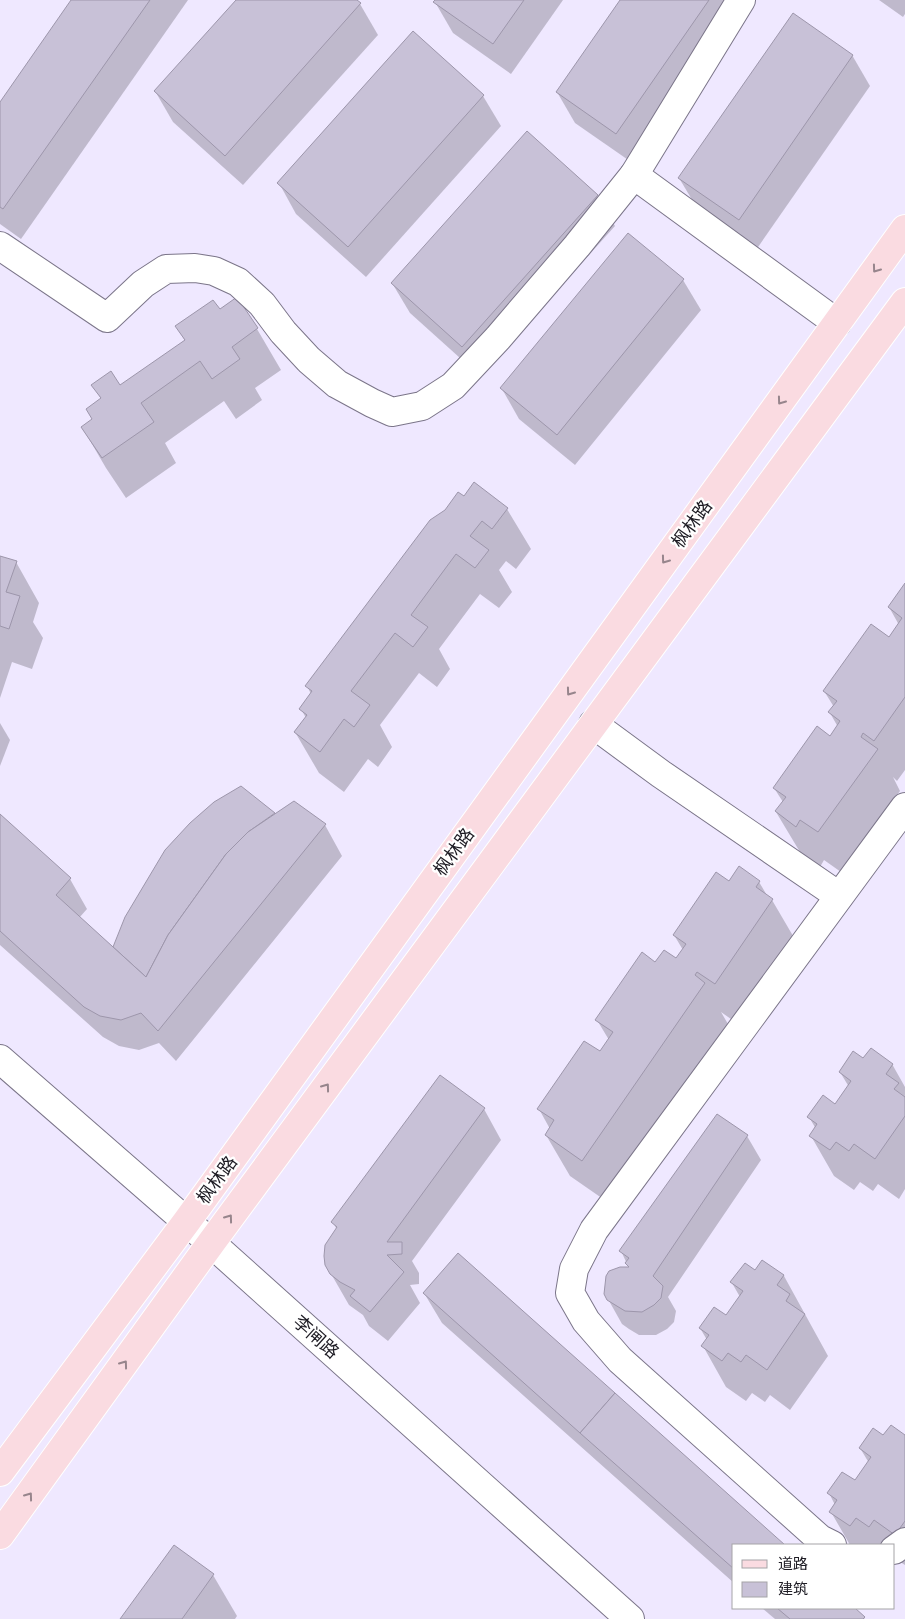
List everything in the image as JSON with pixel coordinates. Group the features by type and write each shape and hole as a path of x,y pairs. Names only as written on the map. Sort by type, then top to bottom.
{"main road":[{"name":"枫林路","path":"0,1472 187,1221 905,229"},
{"name":"枫林路","path":"0,1535 211,1243 905,302"}],"street":[{"path":"0,246 107,318 143,284 166,269 195,268 214,271 238,282 262,304 283,332 309,360 337,384 392,412 422,406 452,386 498,338 578,246 634,175 741,0"},
{"path":"634,175 838,323"},
{"path":"593,724 661,774 839,896"},
{"path":"830,1544 820,1539 620,1360 586,1320 570,1293 574,1268 594,1230 905,807"},
{"name":"李闸路","path":"0,1059 187,1221 630,1619"}],"building":[{"path":"71,0 150,0 3,209 0,207 0,102"},
{"path":"236,0 357,0 361,3 225,156 154,91"},
{"path":"435,0 524,0 493,44 433,2"},
{"path":"620,0 709,0 616,134 556,92"},
{"path":"793,13 853,55 739,220 678,178"},
{"path":"413,31 484,95 348,247 277,183"},
{"path":"527,131 598,195 462,347 391,283"},
{"path":"628,233 684,279 557,435 500,388"},
{"path":"237,297 258,328 232,347 240,359 212,379 200,361 141,403 154,422 102,458 81,427 92,419 86,409 101,398 91,385 111,371 120,385 185,340 175,326 213,300 220,309"},
{"path":"474,482 508,508 492,529 482,521 470,536 489,550 475,568 456,554 411,615 428,627 413,647 395,633 351,691 370,705 354,727 344,719 320,752 294,732 307,715 299,709 312,691 305,686 430,520 445,510 458,492 464,496"},
{"path":"0,556 17,561 6,592 20,596 9,629 0,626"},
{"path":"905,583 905,697 874,741 863,733 861,737 878,749 818,832 800,820 796,827 775,811 786,797 773,788 817,726 830,736 840,721 828,712 837,701 823,691 871,624 889,637 902,618 888,607"},
{"path":"241,786 275,813 248,832 226,854 168,935 146,977 113,947 125,917 165,850 190,823 214,802"},
{"path":"294,801 326,824 158,1031 141,1013 121,1020 100,1016 84,1007 0,931 0,814 71,878 56,895 146,977 168,935 226,854 248,832"},
{"path":"739,866 760,881 756,887 773,899 715,984 697,972 695,975 705,983 582,1161 545,1135 554,1120 537,1109 584,1041 600,1051 613,1032 595,1020 642,952 655,962 664,950 676,958 686,944 673,935 716,872 729,881"},
{"path":"871,1048 893,1064 886,1074 899,1083 894,1089 905,1097 905,1116 875,1159 854,1144 849,1151 836,1142 830,1150 809,1136 817,1124 807,1117 823,1095 835,1104 851,1081 839,1072 853,1051 863,1058"},
{"path":"440,1075 485,1108 387,1242 402,1242 402,1254 387,1255 404,1272 370,1312 350,1296 355,1290 330,1274 325,1265 325,1245 337,1227 331,1222"},
{"path":"717,1114 748,1135 653,1276 663,1286 661,1298 642,1312 625,1311 607,1300 604,1294 606,1276 609,1271 620,1267 629,1267 625,1263 629,1258 619,1251"},
{"path":"458,1253 615,1393 580,1433 423,1293"},
{"path":"762,1260 784,1275 777,1285 790,1294 786,1301 805,1314 767,1370 746,1355 741,1362 728,1353 722,1361 701,1346 709,1335 699,1328 714,1307 726,1315 743,1291 730,1282 745,1263 755,1270"},
{"path":"615,1393 784,1544 732,1544 732,1567 580,1433"},
{"path":"891,1425 905,1435 905,1521 895,1535 874,1520 869,1527 856,1518 850,1526 829,1512 837,1500 827,1493 842,1472 855,1480 871,1457 859,1448 873,1428 883,1435"},
{"path":"174,1545 214,1574 182,1619 120,1619"},
{"path":"778,1609 856,1609 865,1617 863,1619 790,1619"}]}
